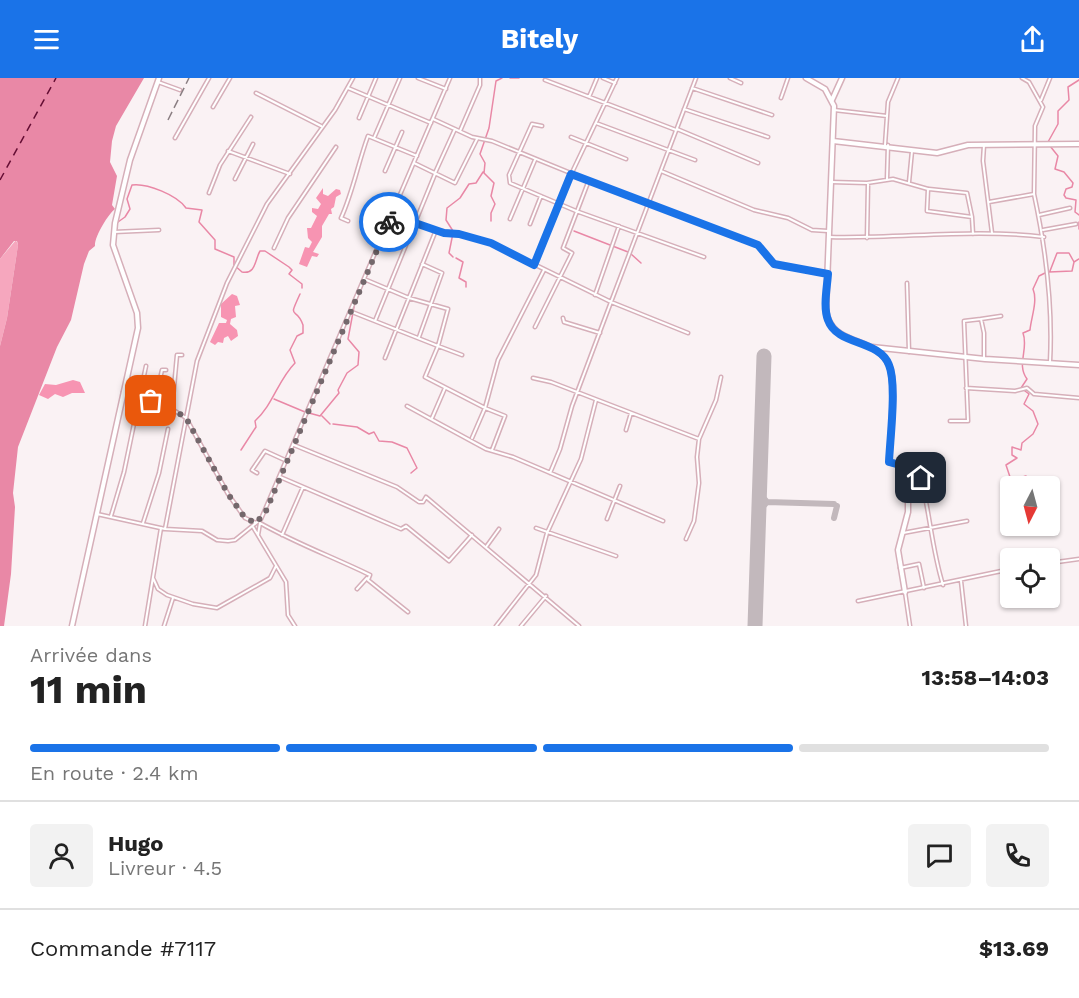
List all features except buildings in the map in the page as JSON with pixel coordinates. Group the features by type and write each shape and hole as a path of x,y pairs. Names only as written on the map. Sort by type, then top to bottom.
{"street":[{"path":"175,138 209,78"},
{"path":"213,107 230,78"},
{"path":"145,626 200,352 236,268 267,204 290,174 321,126 335,110 353,78"},
{"path":"359,118 376,78"},
{"path":"374,138 400,78"},
{"path":"418,78 446,90"},
{"path":"97,514 163,528 202,531 217,540 228,542 235,540 258,523 294,445 450,78"},
{"path":"460,131 480,85 480,78"},
{"path":"589,97 597,78"},
{"path":"603,78 615,83"},
{"path":"534,265 571,174 617,78"},
{"path":"550,473 636,232 696,78"},
{"path":"730,78 741,83"},
{"path":"781,98 788,78"},
{"path":"806,78 825,89 832,100 834,110 828,274 829,322 839,334 868,347 882,356 889,364 891,375 889,462 904,466 908,480 907,514 898,547 910,626"},
{"path":"832,100 842,78"},
{"path":"887,179 886,145 889,97 898,78"},
{"path":"1022,78 1029,82 1043,107 1037,117 1035,194 1044,237 1052,319 1050,362"},
{"path":"1041,100 1050,78"},
{"path":"72,626 138,328 136,313 113,251 116,222 139,131 158,80 180,90"},
{"path":"545,80 758,163"},
{"path":"348,88 758,245 774,264 828,274"},
{"path":"692,88 772,115"},
{"path":"256,93 321,126"},
{"path":"684,109 768,137"},
{"path":"834,110 887,116"},
{"path":"209,193 228,152 251,117"},
{"path":"596,123 695,160"},
{"path":"542,126 532,124 509,175 510,183 576,211 704,257"},
{"path":"375,321 455,129"},
{"path":"385,171 402,132"},
{"path":"348,221 341,218 351,195 357,166 368,136 417,156"},
{"path":"571,137 626,159"},
{"path":"414,163 456,182 479,139"},
{"path":"833,141 913,148 937,153 966,145 1079,144"},
{"path":"235,179 253,144"},
{"path":"984,145 993,233"},
{"path":"274,248 284,224 336,147"},
{"path":"909,183 913,148"},
{"path":"228,152 290,174"},
{"path":"510,219 535,160"},
{"path":"661,171 754,210 788,218 812,230 829,234 867,238 993,233 1044,237"},
{"path":"831,182 867,183 887,179 928,189 967,193 973,234"},
{"path":"535,327 572,253 563,248 589,180"},
{"path":"867,238 868,183"},
{"path":"928,189 926,210 929,212 972,217"},
{"path":"989,202 1035,194"},
{"path":"530,224 541,196"},
{"path":"1039,215 1070,208"},
{"path":"392,215 436,230 491,243 595,295 688,333"},
{"path":"1043,230 1076,224"},
{"path":"595,295 619,226"},
{"path":"114,232 159,230"},
{"path":"385,358 436,230"},
{"path":"418,338 442,273 422,264"},
{"path":"471,439 484,408 498,360 544,270"},
{"path":"364,279 409,298 448,309 438,346 425,377 484,408 505,416 492,450"},
{"path":"907,283 909,351"},
{"path":"351,312 462,355"},
{"path":"951,421 968,421 964,321 1000,316"},
{"path":"563,318 564,322 600,333"},
{"path":"981,319 984,333 984,359"},
{"path":"868,347 984,359 1079,364"},
{"path":"882,356 886,349"},
{"path":"172,409 177,355 182,355"},
{"path":"111,516 124,472 146,366"},
{"path":"155,403 162,370 166,370"},
{"path":"686,539 694,521 699,483 697,457 699,439 716,400 721,377"},
{"path":"533,378 699,439"},
{"path":"432,418 445,388"},
{"path":"966,388 1022,390 1028,388 1034,394 1079,398"},
{"path":"123,392 172,409 186,418 228,494 245,518 316,548 370,575 357,589"},
{"path":"496,626 537,575 547,532 572,483 582,457 596,400"},
{"path":"407,406 492,450 663,521"},
{"path":"626,430 631,413"},
{"path":"143,523 160,470 168,429"},
{"path":"294,445 396,487 419,502 423,502 426,497 579,626"},
{"path":"257,473 252,470 264,451 287,461"},
{"path":"280,477 401,529 406,526 448,561 472,535"},
{"path":"908,480 921,478 931,528 933,554 943,585"},
{"path":"607,519 620,486"},
{"path":"282,535 303,487"},
{"path":"902,533 967,521"},
{"path":"258,523 258,535"},
{"path":"252,526 287,585 288,615 295,626"},
{"path":"536,528 616,556"},
{"path":"486,547 499,530"},
{"path":"1060,562 1079,559"},
{"path":"900,568 919,564 924,588"},
{"path":"153,578 158,589 173,598 217,608 270,578 276,566"},
{"path":"858,601 1000,572"},
{"path":"367,578 408,612"},
{"path":"961,581 966,626"},
{"path":"521,626 546,596"},
{"path":"164,626 173,598"}],"shaded area":[{"path":"0,78 144,78 116,126 112,141 110,162 117,176 112,205 115,209 102,226 95,246 89,251 71,320 57,347 18,447 13,493 15,507 11,574 4,626 0,626 0,346 7,318 18,245 17,241 14,241 0,259"},
{"path":"323,188 323,194 328,196 336,189 340,190 341,194 336,197 334,207 331,209 332,214 329,214 322,226 322,237 313,252 319,254 317,257 312,256 307,267 299,264 305,247 309,248 312,242 308,238 307,228 311,228 317,216 312,212 312,208 318,209 321,204 316,198"},
{"path":"16,240 18,245 7,318 0,346 0,259"},
{"path":"232,294 237,296 240,305 235,306 236,317 231,319 230,324 237,330 238,336 231,341 228,336 224,338 223,343 218,342 215,345 210,342 219,323 226,323 227,320 221,317 221,304"},
{"path":"73,380 80,382 85,393 72,393 63,397 55,394 48,399 39,395 45,384 56,385"}],"waterway":[{"path":"491,221 491,213 495,204 491,196 494,183 484,173 485,163 480,154 489,128 496,81 502,78"},
{"path":"510,78 519,78"},
{"path":"1048,142 1058,124 1058,111 1069,100 1068,87 1079,80"},
{"path":"1050,146 1058,156 1055,169 1064,172 1073,183 1072,187 1066,189 1064,195 1066,198 1076,200 1075,212 1079,215"},
{"path":"453,231 446,220 447,208 460,198 469,184 476,183 483,172"},
{"path":"118,222 130,209 127,199 132,185 153,188 169,194 186,208 202,210 199,222 215,240 215,249 234,257 234,265 242,272 253,269 260,251 265,251 289,267 292,270 289,274 302,284 302,288"},
{"path":"1079,222 1079,229"},
{"path":"574,231 628,252"},
{"path":"453,233 449,253 453,257"},
{"path":"1050,271 1057,253 1069,253 1074,262 1079,259"},
{"path":"631,254 641,263"},
{"path":"456,258 463,262 459,278 466,282 466,287"},
{"path":"1049,272 1072,271 1074,262"},
{"path":"1010,476 1006,465 1017,458 1012,455 1012,447 1021,450 1022,443 1033,434 1038,424 1033,411 1024,404 1029,394 1021,388 1027,379 1022,362 1025,345 1023,333 1030,330 1035,304 1033,289 1039,276 1045,273"},
{"path":"241,450 256,427 255,421 295,363 290,350 297,336 303,333 303,325 293,311 300,294"},
{"path":"309,413 320,416 339,393 338,390 347,373 358,365 359,352 348,339 354,307"},
{"path":"274,399 305,412"},
{"path":"322,416 330,424"},
{"path":"333,424 357,427 369,434 374,432 379,441 392,442 407,448 417,468 411,473"}],"ferry route":[{"path":"0,180 56,78"}],"taxiway":[{"path":"759,493 767,502"},
{"path":"759,511 767,502 834,504"},
{"path":"834,518 837,506"}],"runway":[{"path":"755,626 764,356"}],"railway":[{"path":"168,120 189,78"}],"way so far":[{"path":"151,401 172,409 186,418 220,483 245,518 256,523 266,511 389,222"}],"route":[{"path":"389,222 392,215 444,233 459,234 491,243 534,265 571,174 682,214 758,245 768,260 774,264 828,274 826,310 832,329 878,352 889,364 892,392 889,462 901,463 906,468 908,480 921,478"}]}
